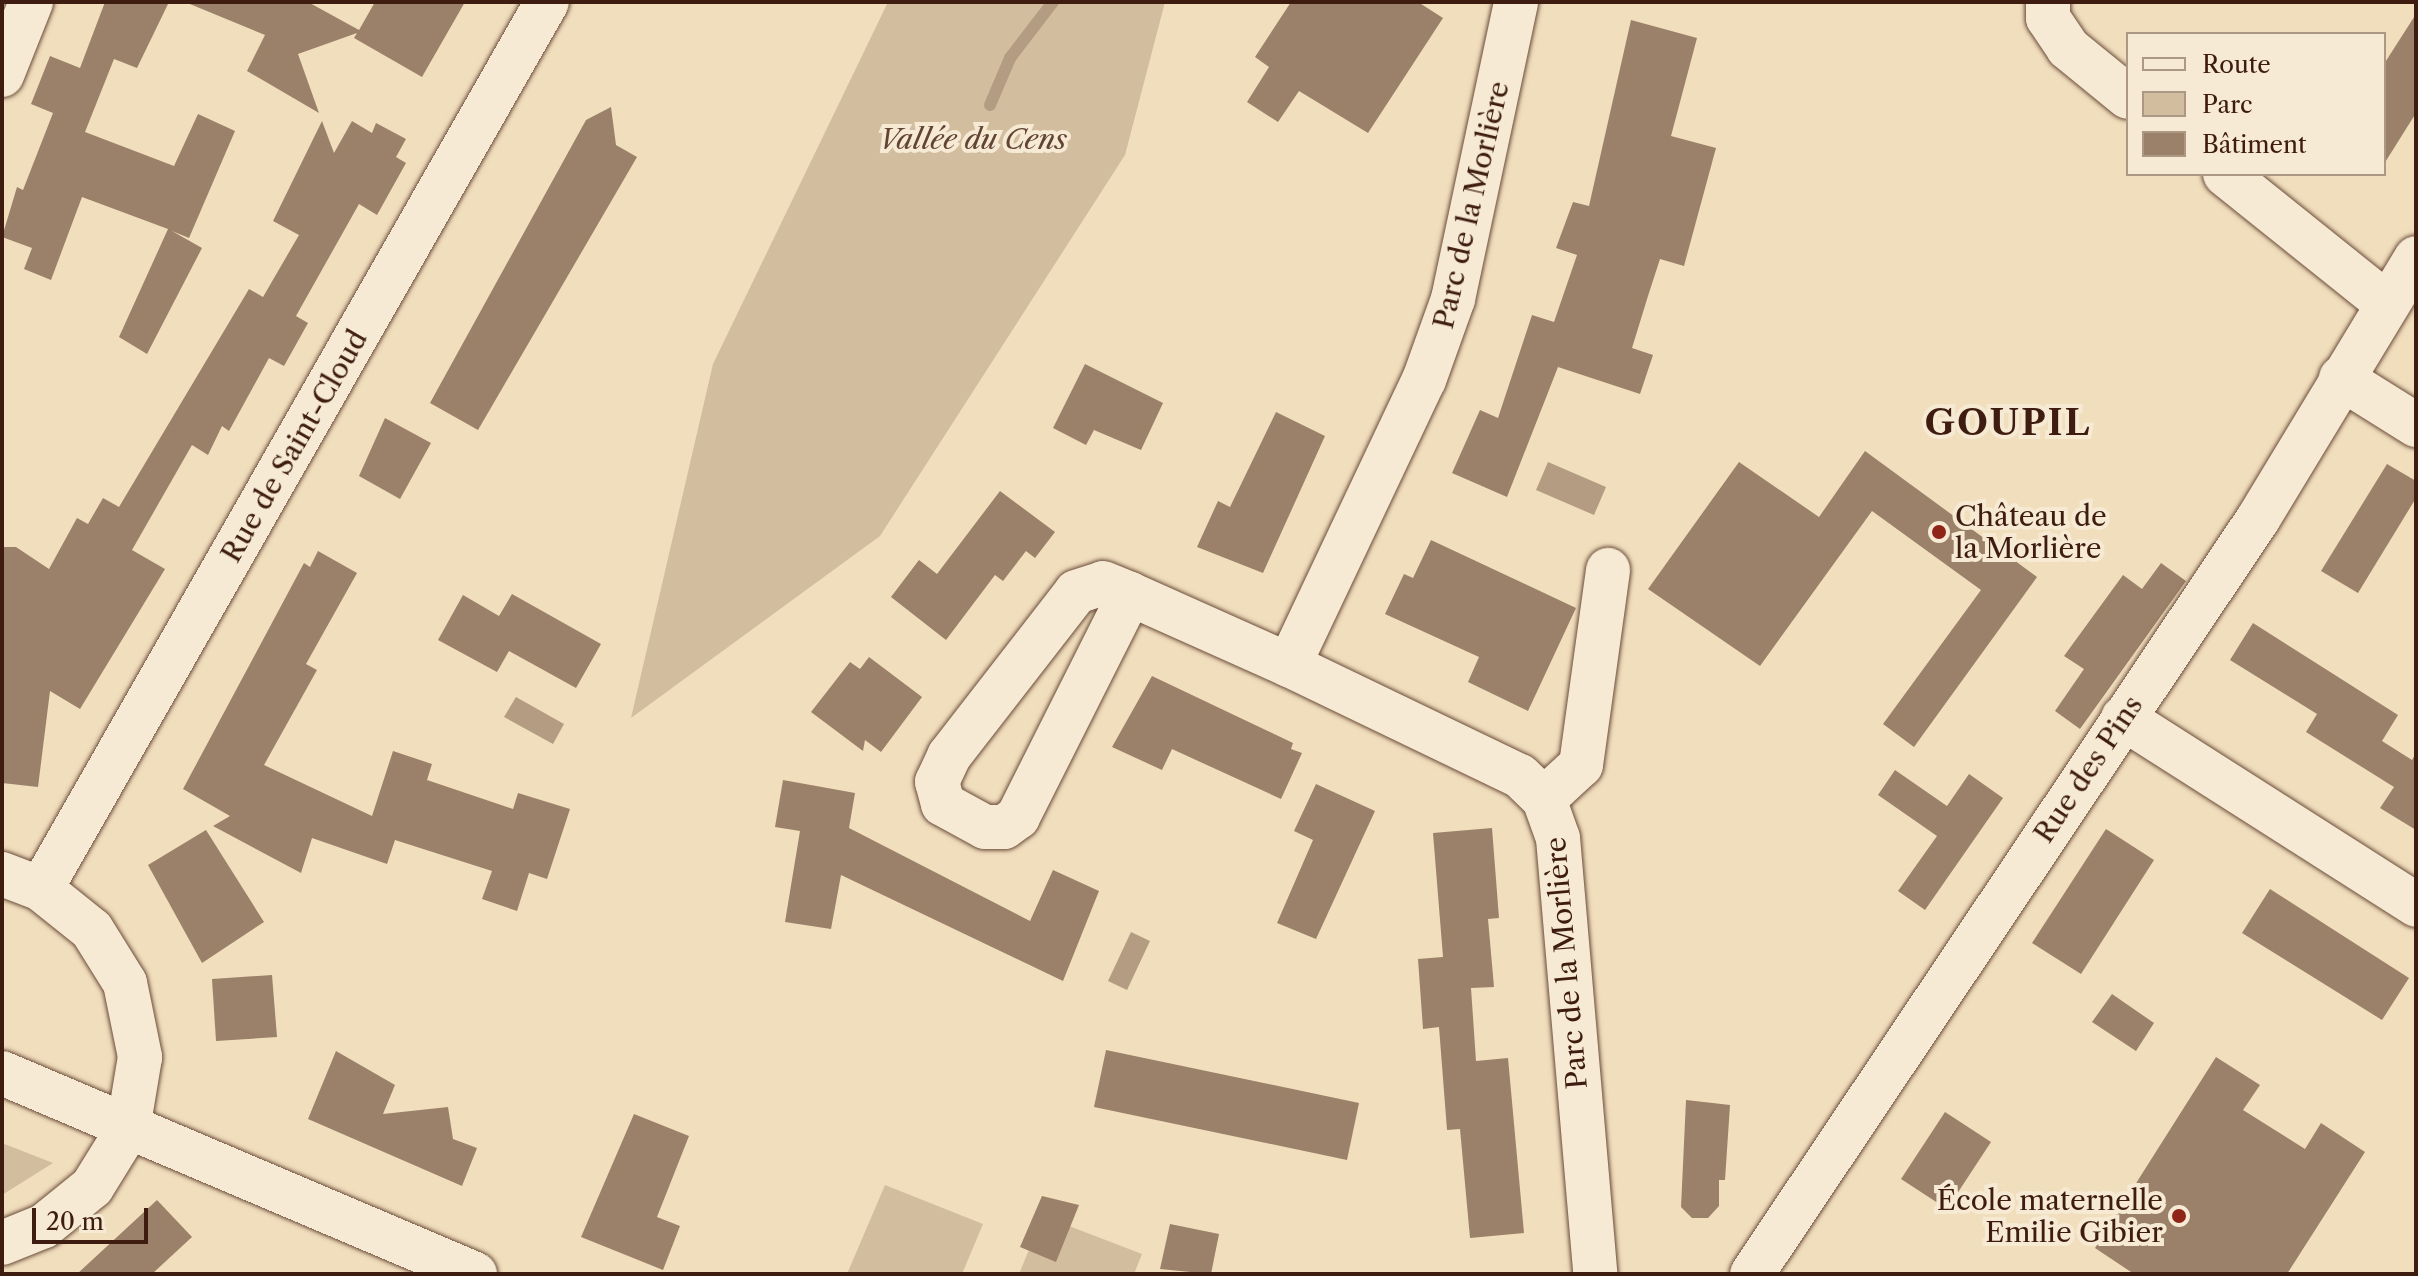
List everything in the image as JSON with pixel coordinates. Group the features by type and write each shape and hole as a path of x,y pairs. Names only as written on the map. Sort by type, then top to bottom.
{"street":[{"path":"2,75 31,2"},
{"name":"Rue de Saint-Cloud","path":"22,881 547,2"},
{"name":"Parc de la Morlière","path":"1289,665 1424,380 1453,299 1516,2"},
{"path":"2048,2 2048,18 2068,48 2126,95"},
{"path":"2227,176 2387,304"},
{"name":"Rue des Pins","path":"1752,1274 2258,519 2416,258"},
{"path":"2341,378 2416,425"},
{"path":"1544,799 1581,765 1608,570"},
{"name":"Parc de la Morlière","path":"1130,594 1018,817 1004,827 985,827 943,804 937,782 949,756 1076,592 1103,583 1130,594 1289,665 1520,776 1544,799 1558,838 1595,1274"},
{"path":"2123,718 2416,905"},
{"path":"2,1243 44,1226 92,1187 128,1129 140,1057 125,983 92,930 22,881"},
{"path":"2,1073 475,1274"}],"green space":[{"name":"Vallée du Cens","path":"888,2 1165,2 1125,155 880,536 631,718 713,364"},
{"path":"2,1143 53,1163 2,1195"},
{"path":"885,1185 983,1224 962,1274 847,1274"},
{"path":"1043,1216 1142,1254 1134,1274 1019,1274"}],"shaded area":[{"path":"1548,462 1606,487 1594,515 1536,490"},
{"path":"516,697 564,724 553,744 504,717"},
{"path":"1131,932 1150,941 1127,990 1108,981"}],"building":[{"path":"105,2 169,2 137,68 114,59 85,132 174,166 198,114 235,131 189,238 172,231 202,248 147,354 119,337 168,229 82,197 51,280 24,269 32,248 2,237 17,187 23,190 53,113 31,104 50,56 80,68"},
{"path":"185,2 308,2 359,30 375,2 465,2 422,77 354,38 357,33 298,54 319,113 247,71 265,35"},
{"path":"1291,2 1418,2 1443,18 1368,133 1299,91 1278,122 1247,102 1269,67 1255,57"},
{"path":"2416,14 2416,113 2386,161 2386,61"},
{"path":"1631,20 1697,38 1671,136 1716,148 1684,266 1660,259 1648,296 1632,348 1653,355 1640,394 1558,367 1507,497 1452,473 1480,410 1498,418 1532,315 1554,322 1577,255 1556,248 1573,202 1589,206"},
{"path":"611,107 616,145 637,157 478,430 430,403 586,120"},
{"path":"322,121 334,153 352,121 372,133 376,123 406,139 396,157 406,163 377,215 359,204 296,316 308,323 284,366 269,358 229,431 222,426 208,455 192,445 132,550 165,569 80,709 50,691 38,787 2,783 2,547 16,547 49,569 77,518 88,524 103,498 119,507 249,289 263,297 299,235 273,221"},
{"path":"1085,364 1163,403 1141,450 1094,430 1086,445 1053,428"},
{"path":"1276,412 1325,436 1263,573 1197,547 1218,501 1230,507"},
{"path":"385,418 431,443 400,499 359,476"},
{"path":"1865,451 2037,577 1914,747 1883,724 1981,590 1872,511 1760,666 1648,589 1739,462 1819,517"},
{"path":"2387,464 2416,481 2416,498 2358,593 2321,571"},
{"path":"1000,491 1055,532 1035,558 1026,551 1003,581 995,575 946,640 891,597 919,560 937,574"},
{"path":"1431,540 1576,608 1528,711 1468,682 1479,657 1385,614 1404,574 1413,578"},
{"path":"318,551 357,573 306,664 317,670 264,765 372,816 393,751 432,764 427,780 513,809 518,793 570,809 547,879 529,873 517,911 482,899 492,871 395,840 387,864 312,838 301,873 213,826 230,816 183,789 304,563 310,567"},
{"path":"2161,563 2186,581 2080,729 2055,711 2084,669 2064,656 2123,575 2142,589"},
{"path":"512,594 601,644 576,688 509,651 497,672 438,640 463,595 499,616"},
{"path":"2253,623 2398,715 2382,741 2412,760 2416,753 2416,830 2380,808 2394,787 2306,732 2317,714 2230,660"},
{"path":"869,657 922,697 881,752 865,740 863,751 811,712 850,662 860,669"},
{"path":"1152,676 1293,743 1291,749 1302,753 1281,799 1172,749 1162,770 1112,747"},
{"path":"1895,770 1947,806 1969,774 2003,798 1925,910 1898,891 1937,836 1878,795"},
{"path":"783,780 855,793 849,828 1030,921 1053,870 1099,891 1063,981 841,875 831,929 785,922 800,831 775,827"},
{"path":"1316,784 1375,811 1316,939 1277,923 1313,840 1294,831"},
{"path":"1492,828 1499,918 1488,919 1494,987 1471,988 1476,1061 1508,1058 1524,1233 1470,1238 1460,1129 1447,1130 1439,1027 1423,1029 1418,959 1443,957 1433,833"},
{"path":"2106,829 2154,860 2081,974 2032,943"},
{"path":"206,830 264,922 202,963 148,865"},
{"path":"2270,889 2409,978 2382,1020 2242,933"},
{"path":"272,975 277,1037 216,1041 212,979"},
{"path":"2112,994 2154,1023 2136,1051 2092,1022"},
{"path":"1106,1050 1359,1103 1347,1160 1094,1107"},
{"path":"336,1051 395,1085 383,1114 448,1107 453,1139 477,1148 462,1186 308,1119"},
{"path":"2216,1057 2260,1085 2243,1110 2305,1149 2321,1123 2365,1152 2287,1274 2134,1274 2095,1248"},
{"path":"1686,1100 1730,1105 1725,1180 1719,1180 1719,1206 1708,1218 1692,1218 1681,1207"},
{"path":"1945,1112 1991,1142 1947,1209 1901,1179"},
{"path":"634,1114 689,1136 657,1217 680,1226 663,1270 581,1237"},
{"path":"1042,1196 1079,1205 1056,1262 1020,1247"},
{"path":"157,1200 192,1237 152,1274 77,1274"},
{"path":"1170,1224 1219,1234 1211,1274 1160,1269"}],"waterway":[{"path":"990,105 1010,58 1053,2"}],"place":[{"name":"Château de la Morlière","path":"1939,532"},
{"name":"École maternelle Emilie Gibier","path":"2179,1216"}],"district":[{"name":"GOUPIL","path":"2008,423"}]}
